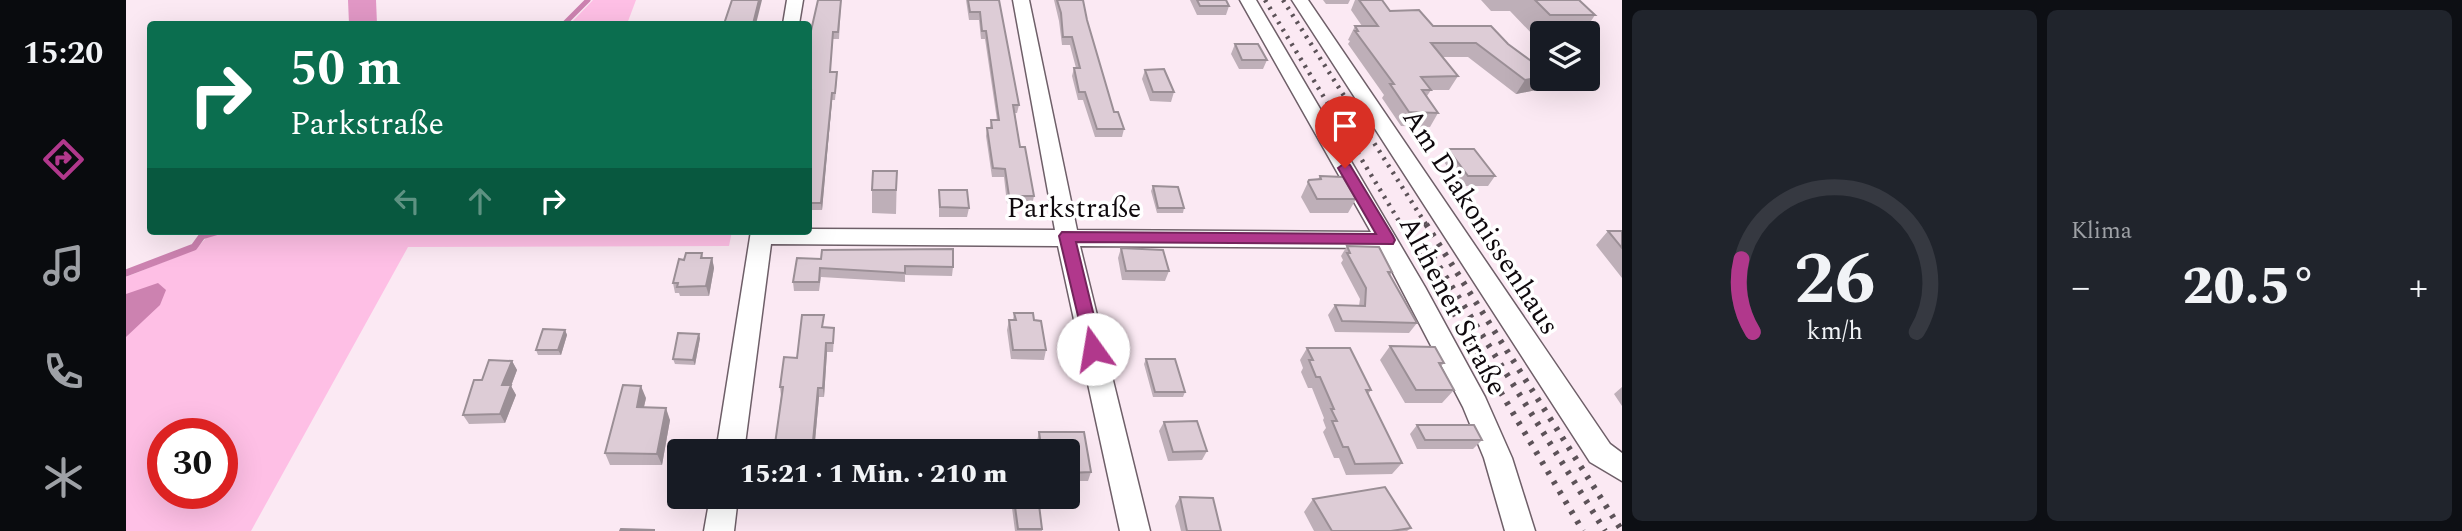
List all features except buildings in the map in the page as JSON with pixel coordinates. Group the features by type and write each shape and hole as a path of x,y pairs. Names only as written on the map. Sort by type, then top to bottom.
{"street":[{"path":"792,21 795,0"},
{"path":"1021,0 1067,236 1135,531"},
{"name":"Althener Straße","path":"1248,0 1387,240 1476,405 1498,458 1520,531"},
{"name":"Am Diakonissenhaus","path":"1300,0 1600,453 1622,468"},
{"name":"Parkstraße","path":"812,234 1387,240"},
{"path":"732,439 761,235"},
{"path":"719,531 722,509"}],"shaded area":[{"path":"348,0 376,0 377,21 349,21"},
{"path":"593,0 636,0 628,21 573,21"},
{"path":"214,235 731,235 729,246 408,247 251,531 126,531 126,277 196,249 207,237"},
{"path":"158,283 166,290 160,305 126,337 126,294"}],"waterway":[{"path":"567,21 588,0"},
{"path":"126,273 194,247 205,235"}],"railway":[{"path":"1265,0 1402,226"},
{"path":"1283,0 1427,226"},
{"path":"1401,224 1583,531"},
{"path":"1426,224 1622,531"},
{"path":"1427,247 1605,531"}],"route":[{"path":"1093,349 1067,236 1387,240 1345,168"}]}
